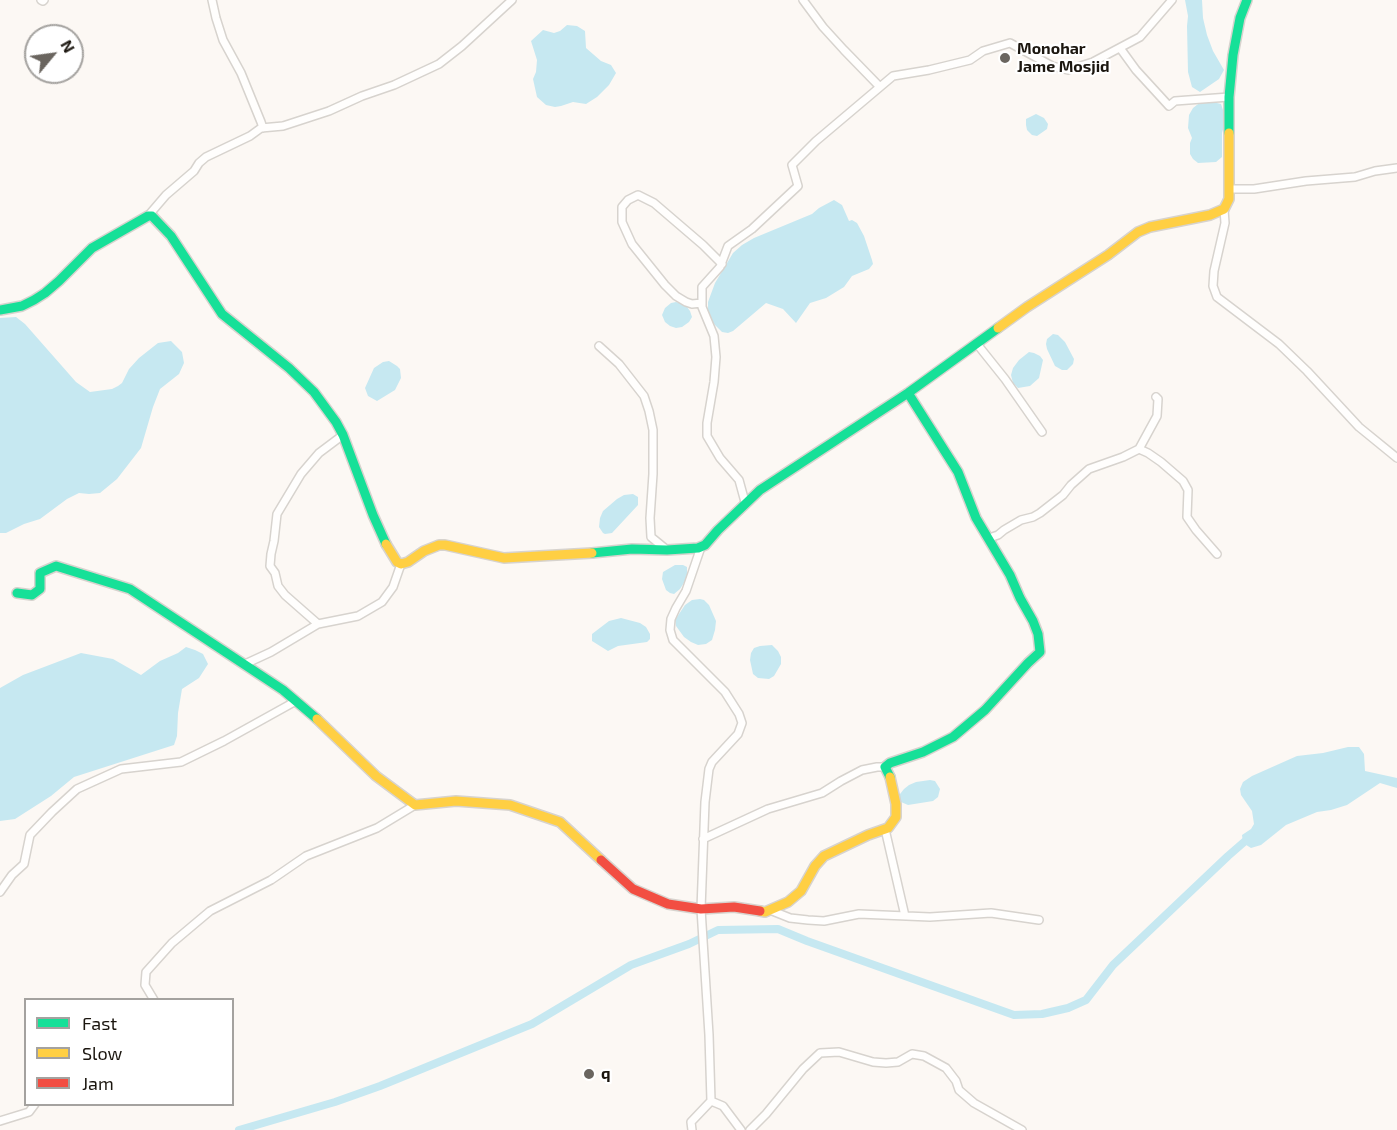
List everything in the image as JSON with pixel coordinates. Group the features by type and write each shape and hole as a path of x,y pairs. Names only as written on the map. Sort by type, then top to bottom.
{"street":[{"path":"212,0 223,40 241,73 263,128"},
{"path":"0,310 22,306 45,293 92,248 148,216 166,195 206,158 263,128 283,126 329,111 439,64 512,0"},
{"path":"803,0 823,27 880,87"},
{"path":"745,502 740,480 720,458 707,436 716,357 714,336 702,307 702,287 722,264 729,246 752,229 798,186 792,165 816,141 893,76 970,60 983,51 1010,43 1052,66 1068,70 1093,62 1140,37 1172,0"},
{"path":"1247,0 1240,18 1233,55 1229,97 1229,199 1224,209 1225,223 1214,271 1213,286 1217,297 1279,344 1359,427 1397,458"},
{"path":"1120,48 1136,70 1169,106 1175,101 1229,97"},
{"path":"1229,189 1254,189 1306,181 1355,177 1397,168"},
{"path":"702,303 686,302 665,285 632,244 622,222 622,207 628,200 638,195 654,203 703,244 722,264"},
{"path":"692,1130 691,1122 711,1101 700,909 705,802 709,769 716,757 733,741 742,723 725,692 673,640 670,630 671,619 686,591 701,548 760,489 908,393 1027,307 1108,255 1138,232 1150,227 1210,215 1224,209"},
{"path":"148,216 156,219 171,236 222,314 289,368 314,392 336,422 388,548 397,562 401,564"},
{"path":"977,344 1042,432"},
{"path":"600,346 619,364 644,396 649,411 653,474 651,537 667,550"},
{"path":"703,839 768,809 822,793 862,770 885,767 953,737 1005,690 1040,652 1034,621 1020,598 1010,574 976,518 958,472 908,393"},
{"path":"989,538 1040,513 1089,470 1124,457 1138,449 1157,416 1158,399 1156,397"},
{"path":"318,624 278,586 275,573 270,566 271,554 277,514 301,474 319,453 343,435"},
{"path":"1138,449 1161,462 1184,481 1188,490 1187,517 1217,554"},
{"path":"401,564 439,544 504,558 632,549 701,548"},
{"path":"245,664 271,652 318,624 358,616 382,602 393,587 401,564"},
{"path":"17,593 32,595 40,589 40,573 56,566 130,589 284,690 376,776 415,805"},
{"path":"0,892 12,875 24,864 30,835 77,789 121,769 181,762 296,701"},
{"path":"153,998 145,985 146,972 172,943 210,911 271,880 306,856 377,828 415,805 456,801 510,805 560,822 633,889 668,904 700,909 734,907 765,912 788,902 801,891 815,866 824,856 888,828 896,817 896,804 890,777 885,767"},
{"path":"885,830 905,916"},
{"path":"770,910 790,918 824,921 859,915 930,917 991,913 1039,920"},
{"path":"750,1130 803,1069 820,1053 839,1052 873,1062 886,1063 898,1062 912,1054 924,1056 946,1068 956,1081 959,1090 978,1106 1022,1130"},
{"path":"711,1101 723,1106 741,1130"},
{"path":"0,1121 29,1112 34,1106"}],"water":[{"path":"1185,0 1202,0 1207,35 1224,70 1219,79 1200,92 1192,87 1188,72 1188,16"},
{"path":"567,25 577,26 585,31 586,48 601,61 611,65 616,73 609,85 586,104 573,102 555,107 546,105 537,97 533,79 537,60 531,41 543,30 554,33"},
{"path":"1202,101 1221,104 1226,119 1222,133 1222,157 1216,162 1198,163 1190,154 1192,138 1188,128 1189,115 1193,108"},
{"path":"1036,114 1044,118 1048,124 1047,129 1037,136 1027,130 1026,125 1026,119"},
{"path":"834,200 842,205 849,221 857,223 864,236 873,264 869,269 852,276 844,287 826,298 810,303 796,323 783,309 766,303 733,331 722,332 708,313 708,302 715,283 733,253 754,238 812,214"},
{"path":"676,302 687,307 692,317 682,327 676,328 665,322 662,315 665,308"},
{"path":"16,317 25,324 76,382 90,392 118,386 139,358 158,343 171,341 182,352 184,363 179,374 160,389 141,448 117,479 100,493 79,493 40,519 6,533 0,533 0,318"},
{"path":"1053,334 1058,335 1065,342 1074,359 1073,364 1067,370 1055,366 1047,349 1047,339"},
{"path":"1029,352 1040,356 1043,360 1039,378 1030,386 1018,388 1013,383 1011,375 1013,368"},
{"path":"389,361 400,369 401,378 395,390 377,401 368,396 365,388 374,368"},
{"path":"633,494 638,497 638,505 612,533 603,533 599,527 603,511 624,495"},
{"path":"675,565 687,567 687,578 674,594 666,590 662,579 663,572"},
{"path":"700,599 709,605 716,621 712,640 698,645 684,637 676,626 675,620 685,605 692,600"},
{"path":"621,618 646,627 650,639 647,642 618,646 608,651 592,641 592,634 609,621"},
{"path":"772,645 781,657 781,664 774,676 769,679 758,678 753,674 751,653 754,648"},
{"path":"186,647 203,654 208,664 199,678 182,689 174,745 74,777 51,796 15,819 0,821 0,688 23,675 81,653 113,659 141,675 160,661"},
{"path":"1359,747 1364,754 1365,771 1397,778 1397,788 1380,783 1347,805 1317,812 1286,825 1261,845 1251,848 1243,843 1242,835 1254,824 1252,811 1241,795 1240,789 1243,782 1297,756"},
{"path":"935,781 940,789 938,797 933,801 908,805 898,798 909,785"}],"waterway":[{"path":"239,1130 335,1102 380,1086 532,1024 631,965 689,944 718,930 778,929 1014,1015 1042,1014 1068,1008 1086,1000 1113,965 1251,836"}],"traffic: fast":[{"path":"1229,133 1229,97 1233,55 1240,18 1247,0"},
{"path":"0,310 22,306 34,300 59,281 92,248 148,216 152,216 171,236 222,314 289,368 314,392 336,422 386,544"},
{"path":"592,553 632,549 698,548 705,545 760,490 908,393 998,328"},
{"path":"890,777 885,767 953,737 985,710 1040,652 1038,634 1033,621 1010,575 976,518 958,472 908,393"},
{"path":"17,593 32,595 40,589 40,573 56,566 130,589 283,690 317,719"}],"traffic: slow":[{"path":"998,328 1108,255 1138,232 1150,227 1210,215 1224,209 1229,199 1229,133"},
{"path":"386,544 397,562 401,564 439,545 504,558 592,553"},
{"path":"317,719 376,776 415,805 456,801 510,805 560,822 601,860"},
{"path":"760,911 765,912 788,902 801,891 815,866 824,856 888,828 896,817 896,804 890,777"}],"traffic: jam":[{"path":"601,860 633,889 668,904 701,909 734,907 760,911"}],"place":[{"name":"Monohar Jame Mosjid","path":"1005,58"},
{"name":"q","path":"589,1074"}]}
